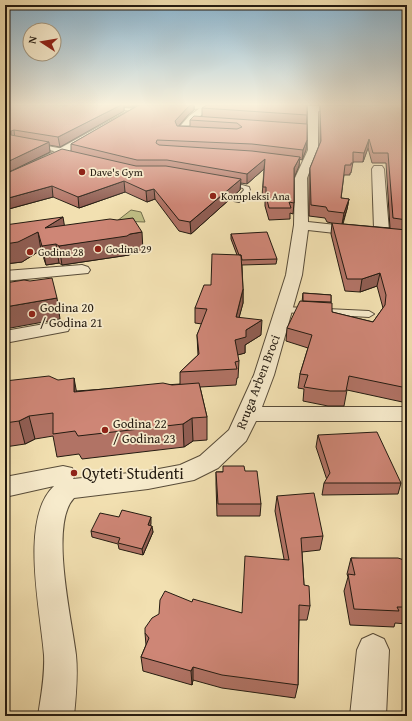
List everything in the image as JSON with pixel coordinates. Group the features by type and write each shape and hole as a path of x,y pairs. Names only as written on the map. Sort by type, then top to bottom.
{"street":[{"path":"5,181 64,154 89,139"},
{"name":"Rruga Arben Broci","path":"56,716 60,683 60,656 48,554 51,518 58,498 66,490 84,486 166,477 196,469 209,462 235,438 242,428 272,353 297,264 300,225 300,184 304,163 312,152 310,139"},
{"path":"378,170 382,235"},
{"path":"300,225 407,237"},
{"path":"5,276 82,270"},
{"path":"5,337 61,327"},
{"path":"248,414 407,414"},
{"path":"5,487 63,475"},
{"path":"368,716 373,650"}],"lane":[{"path":"30,145 64,154"},
{"path":"218,181 240,184 246,187 247,190 237,201"},
{"path":"284,310 369,314"}],"shaded area":[{"path":"131,210 141,212 145,222 117,221"}],"building":[{"path":"5,139 31,139 49,142 5,163"},
{"path":"80,139 307,139 303,150 252,144 157,140 156,143 159,145 252,151 300,157 294,168 294,203 289,202 291,208 269,208 266,196 266,187 263,187 265,159 247,174 167,160 137,160 71,144"},
{"path":"321,139 407,139 407,220 393,218 388,153 373,153 369,139 364,153 353,152 353,163 351,163 351,165 345,165 341,198 349,199 344,213 328,211 326,207 311,205 310,168"},
{"path":"62,149 136,166 166,166 241,179 190,222 179,220 154,189 146,191 124,181 78,197 52,186 5,199 5,174"},
{"path":"63,217 45,228 110,219 117,220 133,218 142,232 127,236 59,246 56,244 42,246 38,232 18,242 5,244 5,225"},
{"path":"332,223 407,230 407,388 349,376 346,391 330,391 304,387 308,375 300,374 312,335 287,328 300,301 332,303 332,312 373,322 385,305 386,295 380,273 362,279 347,279"},
{"path":"267,232 277,259 242,260 231,234"},
{"path":"212,254 241,255 243,289 236,317 262,320 246,330 246,337 235,340 239,361 235,362 237,369 180,372 199,354 197,335 207,309 195,308 204,285 211,285"},
{"path":"52,278 57,298 5,307 5,283"},
{"path":"303,293 331,295 331,302 303,301"},
{"path":"49,376 58,380 74,378 74,392 163,383 172,385 199,383 207,417 192,418 183,424 78,436 75,431 53,434 53,413 29,416 19,421 5,423 5,381"},
{"path":"377,432 401,483 324,483 330,473 318,435"},
{"path":"223,466 244,466 245,471 257,471 261,504 218,504 216,472 223,472"},
{"path":"314,493 323,536 301,538 304,585 309,586 310,606 299,605 298,685 222,675 193,667 191,671 141,657 149,638 145,633 145,628 152,618 159,614 160,600 165,591 192,602 193,599 242,613 245,556 289,560 277,496"},
{"path":"122,510 151,517 148,525 152,526 142,549 118,543 120,538 91,531 100,513 119,517"},
{"path":"351,558 398,558 407,561 407,607 397,607 399,611 354,609 348,574 355,575"}],"place":[{"name":"Dave's Gym","path":"82,172"},
{"name":"Kompleksi Ana","path":"213,196"},
{"name":"Godina 29","path":"98,249"},
{"name":"Godina 28","path":"30,252"},
{"name":"Godina 20 / Godina 21","path":"32,314"},
{"name":"Godina 22 / Godina 23","path":"105,430"},
{"name":"Qyteti Studenti","path":"74,473"}]}
